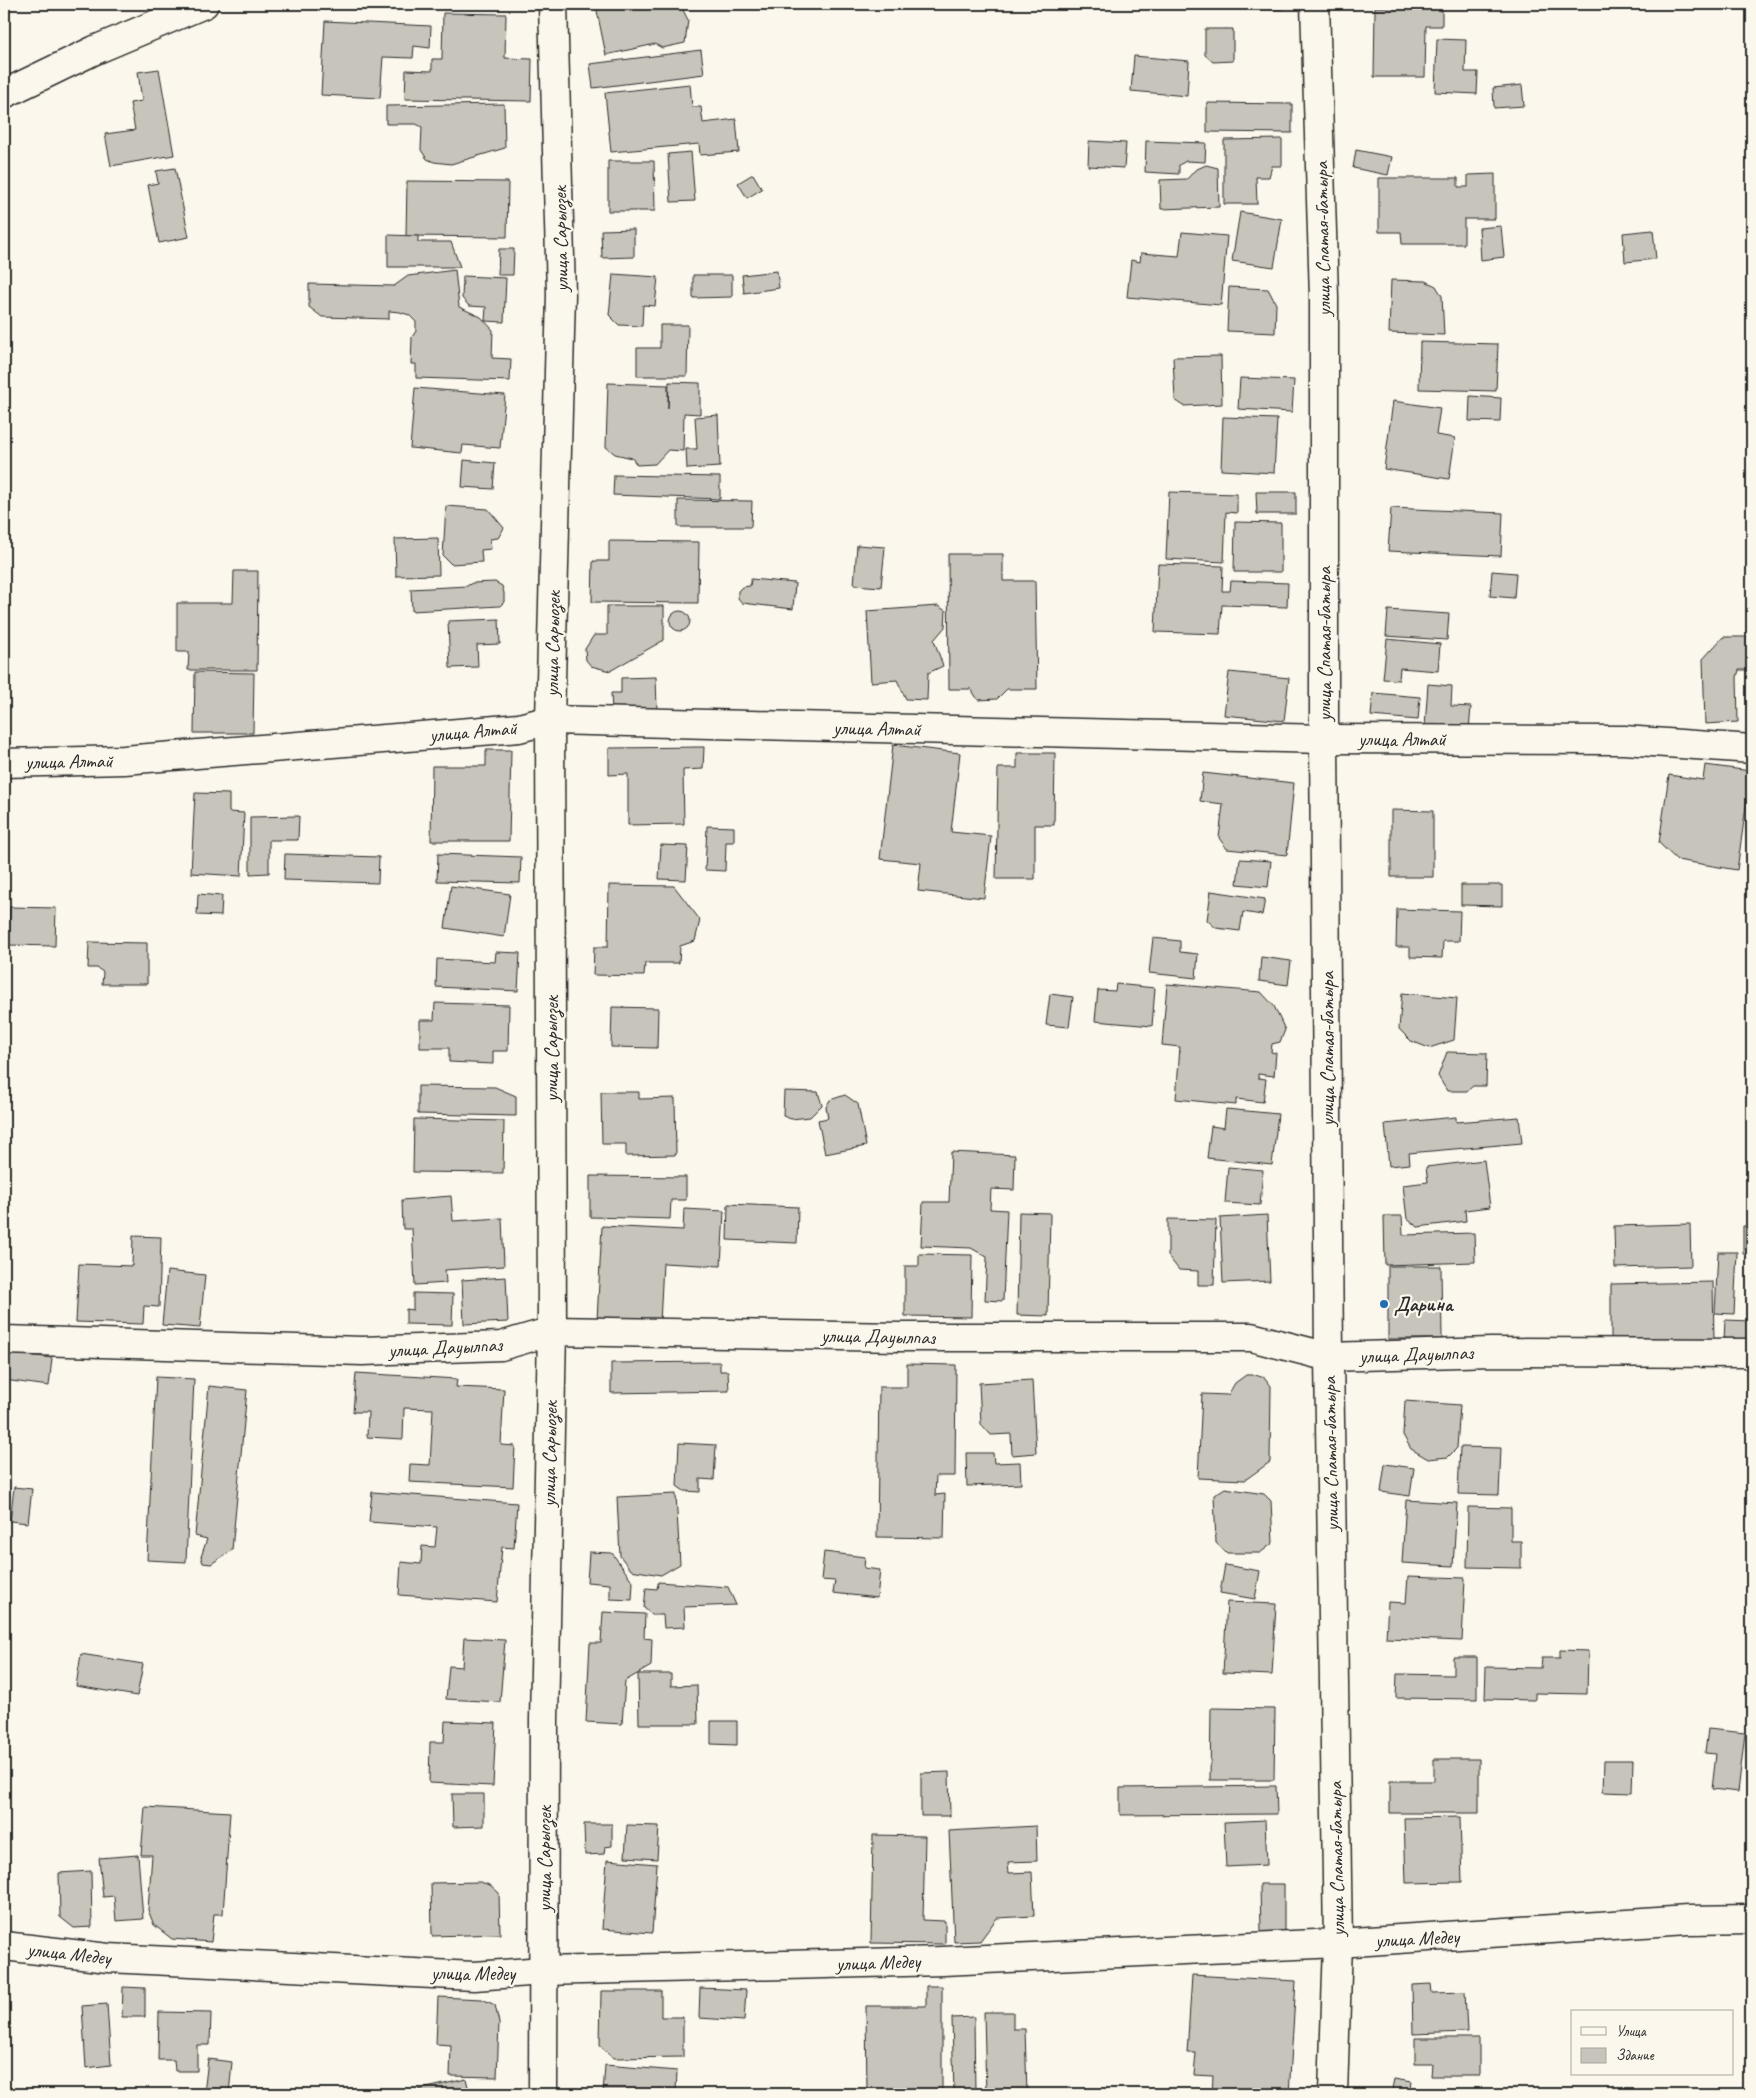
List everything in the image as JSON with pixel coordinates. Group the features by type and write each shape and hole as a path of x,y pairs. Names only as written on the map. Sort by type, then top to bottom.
{"street":[{"path":"4,94 95,50 204,4"},
{"name":"улица Сарыозек","path":"544,2094 544,1710 552,1331 550,720 561,294 553,4"},
{"name":"улица Спатая-батыра","path":"1315,4 1324,297 1324,739 1329,1356 1338,1943 1333,2094"},
{"name":"улица Алтай","path":"4,763 134,759 519,728 550,720 1324,739 1624,740 1752,749"},
{"name":"улица Дауылпаз","path":"4,1340 362,1351 501,1346 552,1331 899,1337 1251,1337 1329,1356 1491,1352 1752,1353"},
{"name":"улица Медеу","path":"4,1946 108,1958 474,1976 543,1971 943,1960 1338,1943 1688,1920 1752,1919"}],"building":[{"path":"457,4 501,4 458,8"},
{"path":"609,4 680,4 688,20 685,43 662,48 655,44 606,55 596,6"},
{"path":"1259,4 1282,4 1282,9 1259,9"},
{"path":"1375,7 1442,8 1442,26 1426,26 1425,77 1374,77"},
{"path":"443,13 506,14 505,58 532,59 531,101 405,99 406,70 432,71 432,59 442,59"},
{"path":"325,21 431,26 430,48 414,46 413,58 383,57 380,98 321,95"},
{"path":"1205,29 1233,29 1233,61 1213,62 1205,55"},
{"path":"1437,39 1466,40 1465,72 1478,72 1477,94 1435,92"},
{"path":"701,50 704,74 593,88 590,64"},
{"path":"1134,56 1189,61 1187,96 1131,91"},
{"path":"159,69 174,155 111,166 105,134 135,130 130,103 142,101 138,72"},
{"path":"690,84 692,107 701,107 703,123 736,119 739,152 700,155 699,144 611,152 605,93"},
{"path":"1522,85 1524,106 1494,108 1493,88"},
{"path":"1207,103 1292,104 1292,133 1207,132"},
{"path":"504,104 505,148 451,164 434,162 427,159 421,150 422,127 416,124 386,124 386,106"},
{"path":"1282,139 1282,166 1272,166 1269,177 1256,177 1257,204 1224,204 1224,140"},
{"path":"1089,141 1126,143 1124,168 1088,166"},
{"path":"1146,141 1206,143 1205,162 1186,161 1179,165 1179,174 1145,172"},
{"path":"1356,150 1392,157 1388,175 1353,168"},
{"path":"691,152 695,201 671,202 668,154"},
{"path":"608,161 654,161 655,211 608,211"},
{"path":"1206,165 1218,168 1219,207 1161,209 1160,180 1187,179 1195,170"},
{"path":"175,168 189,237 159,243 148,185 158,183 156,171"},
{"path":"753,174 762,189 747,198 738,183"},
{"path":"1495,174 1495,219 1464,219 1464,244 1402,244 1401,232 1379,232 1379,178 1458,178 1458,187 1468,187 1468,175"},
{"path":"407,181 508,182 507,237 406,236"},
{"path":"1240,212 1282,219 1274,267 1232,261"},
{"path":"1501,226 1504,257 1481,260 1479,228"},
{"path":"634,229 634,257 602,258 601,230"},
{"path":"1653,230 1656,259 1625,262 1623,233"},
{"path":"1182,232 1227,236 1221,305 1127,297 1131,260 1140,262 1141,253 1179,256"},
{"path":"388,235 418,236 418,242 451,242 460,267 388,267"},
{"path":"499,249 514,249 513,275 498,275"},
{"path":"455,270 459,307 481,317 493,330 492,358 511,359 510,381 416,378 416,364 411,364 412,337 416,331 416,322 409,315 389,311 389,319 322,317 309,307 309,284 394,286 408,276"},
{"path":"777,271 779,288 744,293 742,275"},
{"path":"613,274 658,277 655,306 643,305 642,326 619,325 609,315"},
{"path":"693,275 732,275 732,297 693,298"},
{"path":"463,276 506,278 504,322 485,321 486,307 469,306 462,298"},
{"path":"1391,280 1425,281 1436,286 1442,296 1444,335 1389,333"},
{"path":"1229,287 1268,289 1276,304 1275,333 1227,331"},
{"path":"660,325 688,325 687,376 637,376 637,348 660,348"},
{"path":"1420,342 1498,344 1496,391 1419,389"},
{"path":"1221,356 1222,404 1184,406 1175,400 1173,357"},
{"path":"1240,378 1294,380 1292,412 1238,409"},
{"path":"669,382 700,383 700,414 684,413 683,451 668,450 655,464 637,465 632,458 615,454 606,447 608,383 668,385 668,409"},
{"path":"415,388 505,395 500,448 463,445 462,453 410,448"},
{"path":"1470,396 1501,398 1500,422 1469,421"},
{"path":"1393,401 1440,408 1436,435 1455,438 1449,479 1384,469"},
{"path":"718,415 720,467 687,469 686,449 697,449 695,417"},
{"path":"1223,417 1277,419 1274,473 1221,470"},
{"path":"464,460 495,463 493,489 462,487"},
{"path":"614,475 720,477 720,499 613,495"},
{"path":"1169,492 1237,494 1237,513 1226,512 1224,562 1166,559"},
{"path":"1256,492 1296,492 1296,514 1257,514"},
{"path":"678,500 752,501 751,527 678,527"},
{"path":"446,506 488,509 504,528 498,538 490,539 491,549 481,550 482,562 451,564 443,556"},
{"path":"1391,508 1503,513 1501,556 1388,551"},
{"path":"1235,522 1281,523 1281,572 1234,572"},
{"path":"438,538 439,575 396,576 395,539"},
{"path":"609,541 699,542 698,603 592,602 593,561 609,561"},
{"path":"857,545 885,547 881,587 854,585"},
{"path":"948,554 1003,554 1003,581 1035,581 1037,689 1007,689 997,699 978,700 971,689 949,689"},
{"path":"1158,564 1223,566 1222,591 1230,591 1231,581 1288,583 1287,607 1222,605 1220,634 1155,632"},
{"path":"234,571 258,571 257,670 188,670 189,652 177,652 177,603 233,603"},
{"path":"1492,571 1516,573 1514,598 1490,596"},
{"path":"751,579 795,583 793,609 742,603 738,598 738,591 742,587 750,586"},
{"path":"495,582 502,586 504,593 504,602 500,606 412,611 411,589 467,586 472,583"},
{"path":"607,606 664,606 664,640 610,671 591,666 586,660 585,649 594,635 607,635"},
{"path":"938,606 946,611 945,627 934,640 943,666 928,673 927,700 906,699 897,680 871,682 867,611"},
{"path":"1388,610 1449,614 1447,640 1386,636"},
{"path":"680,611 687,614 690,621 687,628 680,631 673,628 670,621 673,614"},
{"path":"499,619 500,644 477,645 478,667 450,668 448,621"},
{"path":"1723,637 1752,637 1752,670 1739,670 1737,677 1738,722 1705,724 1703,659"},
{"path":"1387,639 1440,644 1438,671 1400,668 1399,680 1383,679"},
{"path":"195,672 254,673 253,733 194,733"},
{"path":"1229,672 1289,678 1284,721 1224,715"},
{"path":"656,677 657,709 612,711 611,693 621,693 621,678"},
{"path":"1428,684 1452,686 1451,706 1471,707 1469,730 1425,727"},
{"path":"1373,693 1420,697 1418,720 1371,716"},
{"path":"893,745 960,753 951,832 991,836 984,898 918,891 921,863 880,859"},
{"path":"704,747 703,769 683,770 684,824 628,825 628,774 609,775 609,748"},
{"path":"486,750 511,750 509,841 431,841 432,766 486,766"},
{"path":"1017,753 1055,753 1054,825 1035,825 1035,879 996,879 998,768 1017,768"},
{"path":"1705,765 1751,771 1737,870 1677,860 1659,843 1669,775 1703,780"},
{"path":"1203,773 1294,783 1287,855 1227,849 1219,838 1223,804 1200,801"},
{"path":"195,793 229,794 229,812 244,813 241,876 191,873"},
{"path":"1391,810 1433,811 1433,877 1391,877"},
{"path":"299,816 298,840 269,840 269,873 250,874 250,817"},
{"path":"707,826 734,827 734,842 726,842 725,871 705,870"},
{"path":"661,845 688,846 686,880 659,879"},
{"path":"285,854 379,857 378,883 284,880"},
{"path":"438,854 521,857 520,883 437,881"},
{"path":"1240,859 1271,861 1268,887 1237,884"},
{"path":"609,885 674,886 700,920 695,941 680,946 679,963 645,963 644,976 593,975 594,947 608,947"},
{"path":"1461,885 1502,885 1502,906 1461,905"},
{"path":"451,886 510,894 504,937 445,928"},
{"path":"1211,891 1265,899 1262,915 1243,912 1240,931 1216,928 1207,920"},
{"path":"198,894 222,896 221,916 197,915"},
{"path":"10,907 56,908 55,946 8,945"},
{"path":"1397,909 1460,911 1459,941 1443,941 1442,958 1410,957 1410,947 1396,947"},
{"path":"1153,938 1180,941 1180,952 1198,954 1196,978 1149,973"},
{"path":"89,942 147,943 147,984 102,984 103,972 97,968 88,968"},
{"path":"496,952 520,953 518,991 436,987 437,959 495,962"},
{"path":"1261,957 1291,961 1288,985 1259,981"},
{"path":"1116,984 1155,988 1152,1026 1095,1021 1098,990 1115,991"},
{"path":"1167,984 1261,992 1274,1006 1285,1030 1280,1042 1272,1044 1271,1052 1276,1053 1274,1076 1258,1074 1258,1078 1266,1079 1263,1102 1236,1099 1236,1105 1176,1099 1180,1047 1162,1045"},
{"path":"1402,993 1457,998 1454,1040 1429,1048 1411,1041 1399,1029"},
{"path":"1050,994 1073,997 1069,1027 1046,1025"},
{"path":"435,1003 509,1005 508,1051 493,1051 493,1064 449,1062 449,1048 420,1048 420,1020 434,1020"},
{"path":"612,1007 658,1008 657,1048 611,1047"},
{"path":"1447,1052 1487,1053 1486,1086 1473,1086 1467,1091 1447,1091 1438,1076"},
{"path":"418,1086 495,1087 516,1096 516,1116 418,1114"},
{"path":"784,1091 818,1092 822,1105 810,1117 791,1119 783,1116"},
{"path":"601,1092 639,1092 639,1099 675,1098 676,1155 626,1156 626,1144 602,1144"},
{"path":"845,1095 858,1104 866,1146 825,1154 818,1120 828,1118 826,1107 830,1100"},
{"path":"1226,1109 1278,1114 1272,1165 1207,1158 1211,1126 1224,1128"},
{"path":"1456,1117 1456,1122 1519,1117 1522,1143 1409,1153 1410,1164 1389,1166 1385,1124"},
{"path":"414,1119 504,1121 503,1173 413,1172"},
{"path":"951,1152 1015,1155 1014,1190 991,1189 990,1209 1007,1210 1003,1301 985,1300 987,1257 971,1248 921,1246 923,1202 949,1202"},
{"path":"1484,1160 1490,1207 1465,1210 1466,1221 1418,1227 1407,1219 1403,1185 1428,1182 1426,1167"},
{"path":"1228,1167 1263,1170 1260,1205 1225,1203"},
{"path":"590,1176 686,1177 686,1200 671,1200 670,1219 590,1217"},
{"path":"451,1196 453,1221 502,1218 504,1266 445,1270 446,1283 415,1285 412,1229 403,1229 402,1200"},
{"path":"728,1204 798,1207 797,1243 727,1240"},
{"path":"684,1209 724,1211 721,1266 663,1263 660,1324 597,1320 602,1226 683,1230"},
{"path":"1019,1212 1050,1213 1048,1316 1017,1315"},
{"path":"1267,1215 1270,1281 1223,1283 1220,1218"},
{"path":"1384,1216 1402,1216 1403,1235 1474,1233 1475,1262 1385,1265"},
{"path":"1168,1219 1216,1220 1214,1285 1198,1285 1198,1271 1179,1270 1168,1256"},
{"path":"1690,1224 1691,1266 1615,1268 1614,1226"},
{"path":"1743,1226 1752,1226 1752,1255 1743,1254"},
{"path":"133,1236 161,1237 159,1307 144,1306 143,1324 76,1322 79,1264 132,1266"},
{"path":"1718,1252 1737,1252 1734,1314 1715,1313"},
{"path":"919,1254 972,1255 971,1317 905,1316 905,1266 919,1266"},
{"path":"1388,1266 1441,1266 1442,1339 1388,1339"},
{"path":"167,1271 205,1275 200,1328 162,1325"},
{"path":"506,1277 508,1322 464,1324 462,1280"},
{"path":"1713,1282 1714,1340 1611,1341 1611,1284"},
{"path":"413,1293 453,1294 452,1325 406,1324 406,1309 413,1310"},
{"path":"1725,1320 1752,1321 1752,1342 1724,1341"},
{"path":"4,1352 52,1358 49,1386 4,1380"},
{"path":"720,1362 720,1371 728,1371 729,1391 611,1393 611,1363"},
{"path":"907,1364 956,1365 955,1476 936,1476 935,1495 945,1494 944,1538 877,1537 879,1387 907,1387"},
{"path":"356,1373 457,1379 456,1387 504,1389 501,1445 515,1446 513,1487 409,1482 410,1464 430,1465 433,1409 404,1408 403,1439 367,1437 368,1412 353,1412"},
{"path":"1246,1375 1265,1378 1271,1386 1270,1462 1245,1480 1198,1478 1202,1394 1228,1395 1235,1383"},
{"path":"156,1377 194,1379 186,1562 147,1560"},
{"path":"1032,1380 1036,1453 1012,1455 1011,1434 991,1435 981,1424 979,1383"},
{"path":"209,1386 247,1390 232,1550 211,1564 203,1563 201,1557 207,1539 195,1536"},
{"path":"1405,1401 1460,1405 1457,1448 1448,1457 1428,1459 1411,1449 1403,1435"},
{"path":"679,1443 716,1445 714,1480 700,1479 700,1492 684,1491 677,1486"},
{"path":"1460,1447 1501,1448 1499,1495 1458,1494"},
{"path":"966,1453 993,1453 994,1463 1020,1462 1021,1484 967,1486"},
{"path":"1385,1464 1414,1468 1410,1496 1381,1492"},
{"path":"14,1487 32,1489 28,1523 10,1521"},
{"path":"1225,1488 1264,1494 1271,1501 1273,1543 1260,1553 1227,1553 1216,1543 1214,1495"},
{"path":"372,1492 517,1503 514,1548 502,1547 497,1602 399,1595 401,1562 421,1564 422,1546 435,1547 437,1527 369,1522"},
{"path":"676,1494 680,1564 661,1575 631,1570 620,1556 617,1497"},
{"path":"1406,1500 1457,1503 1453,1566 1402,1563"},
{"path":"1468,1507 1511,1508 1511,1541 1521,1541 1521,1568 1467,1567"},
{"path":"589,1552 612,1553 633,1582 632,1600 610,1599 610,1584 587,1582"},
{"path":"824,1552 865,1557 864,1568 880,1570 877,1598 833,1593 835,1581 821,1580"},
{"path":"1225,1565 1260,1571 1255,1599 1220,1593"},
{"path":"1408,1576 1465,1578 1462,1641 1386,1638 1388,1602 1406,1603"},
{"path":"658,1582 728,1587 736,1605 684,1607 685,1627 664,1628 663,1615 652,1615 644,1608 646,1588 657,1589"},
{"path":"1227,1602 1276,1604 1272,1675 1223,1673"},
{"path":"603,1612 645,1614 644,1638 652,1639 651,1666 625,1681 622,1724 586,1722 590,1643 601,1643"},
{"path":"464,1638 505,1640 500,1702 446,1699 449,1666 462,1667"},
{"path":"1560,1650 1588,1651 1587,1694 1535,1693 1535,1700 1485,1699 1486,1667 1541,1668 1542,1658 1560,1658"},
{"path":"81,1654 143,1664 137,1696 76,1686"},
{"path":"1453,1657 1477,1657 1477,1699 1396,1698 1397,1674 1453,1675"},
{"path":"638,1674 671,1674 671,1686 697,1685 698,1724 639,1724"},
{"path":"1211,1708 1275,1709 1274,1780 1210,1780"},
{"path":"445,1721 496,1723 493,1786 429,1783 430,1742 444,1742"},
{"path":"711,1721 737,1721 737,1745 711,1744"},
{"path":"1708,1729 1745,1733 1738,1792 1712,1789 1716,1754 1705,1753"},
{"path":"1434,1759 1479,1759 1479,1813 1390,1813 1390,1781 1434,1781"},
{"path":"1604,1760 1633,1760 1632,1793 1603,1792"},
{"path":"949,1772 950,1816 921,1816 921,1773"},
{"path":"1752,1780 1752,1804 1749,1804"},
{"path":"1276,1786 1277,1814 1120,1815 1120,1788"},
{"path":"452,1794 484,1794 484,1826 453,1827"},
{"path":"145,1807 230,1812 223,1914 214,1914 211,1942 172,1939 154,1925 148,1910 152,1855 141,1855"},
{"path":"1460,1817 1462,1882 1406,1883 1404,1818"},
{"path":"1265,1820 1267,1865 1226,1867 1224,1822"},
{"path":"584,1824 612,1824 612,1846 605,1847 604,1854 585,1855"},
{"path":"627,1825 659,1826 657,1859 625,1857"},
{"path":"1036,1826 1037,1861 1008,1862 1009,1873 1032,1872 1034,1916 997,1918 980,1941 954,1942 949,1831"},
{"path":"873,1835 925,1836 923,1920 945,1921 945,1944 871,1943"},
{"path":"138,1855 143,1919 116,1921 114,1896 103,1897 99,1858"},
{"path":"607,1860 657,1864 652,1933 602,1929"},
{"path":"91,1871 92,1927 74,1928 60,1917 59,1873"},
{"path":"480,1882 490,1885 499,1893 500,1934 432,1936 431,1883"},
{"path":"1260,1884 1284,1884 1284,1932 1261,1932"},
{"path":"1192,1975 1296,1981 1289,2094 1212,2094 1213,2076 1194,2075 1196,2053 1187,2053"},
{"path":"1431,1984 1432,1993 1465,1992 1467,2032 1413,2034 1412,1985"},
{"path":"926,1986 942,1986 942,2092 867,2094 866,2006 926,2006"},
{"path":"123,1987 145,1988 145,2017 122,2017"},
{"path":"700,1988 746,1990 744,2021 699,2018"},
{"path":"601,1991 661,1991 661,2017 683,2017 683,2057 614,2058 600,2046"},
{"path":"438,1997 482,1999 495,2005 499,2023 497,2077 450,2076 451,2045 436,2044"},
{"path":"107,2004 111,2065 86,2068 82,2006"},
{"path":"159,2012 211,2013 210,2045 197,2045 197,2071 175,2071 174,2060 158,2060"},
{"path":"984,2012 1013,2012 1013,2029 1025,2029 1027,2094 986,2094"},
{"path":"974,2017 975,2094 954,2094 952,2018"},
{"path":"1415,2038 1479,2038 1479,2076 1431,2076 1432,2064 1415,2064"},
{"path":"208,2059 232,2062 229,2094 204,2094"},
{"path":"605,2065 677,2071 676,2092 644,2090 644,2094 603,2094"},
{"path":"466,2079 470,2094 419,2094 418,2090"},
{"path":"1394,2079 1412,2082 1410,2094 1391,2094"}],"place":[{"name":"Дарина","path":"1384,1304"}]}
